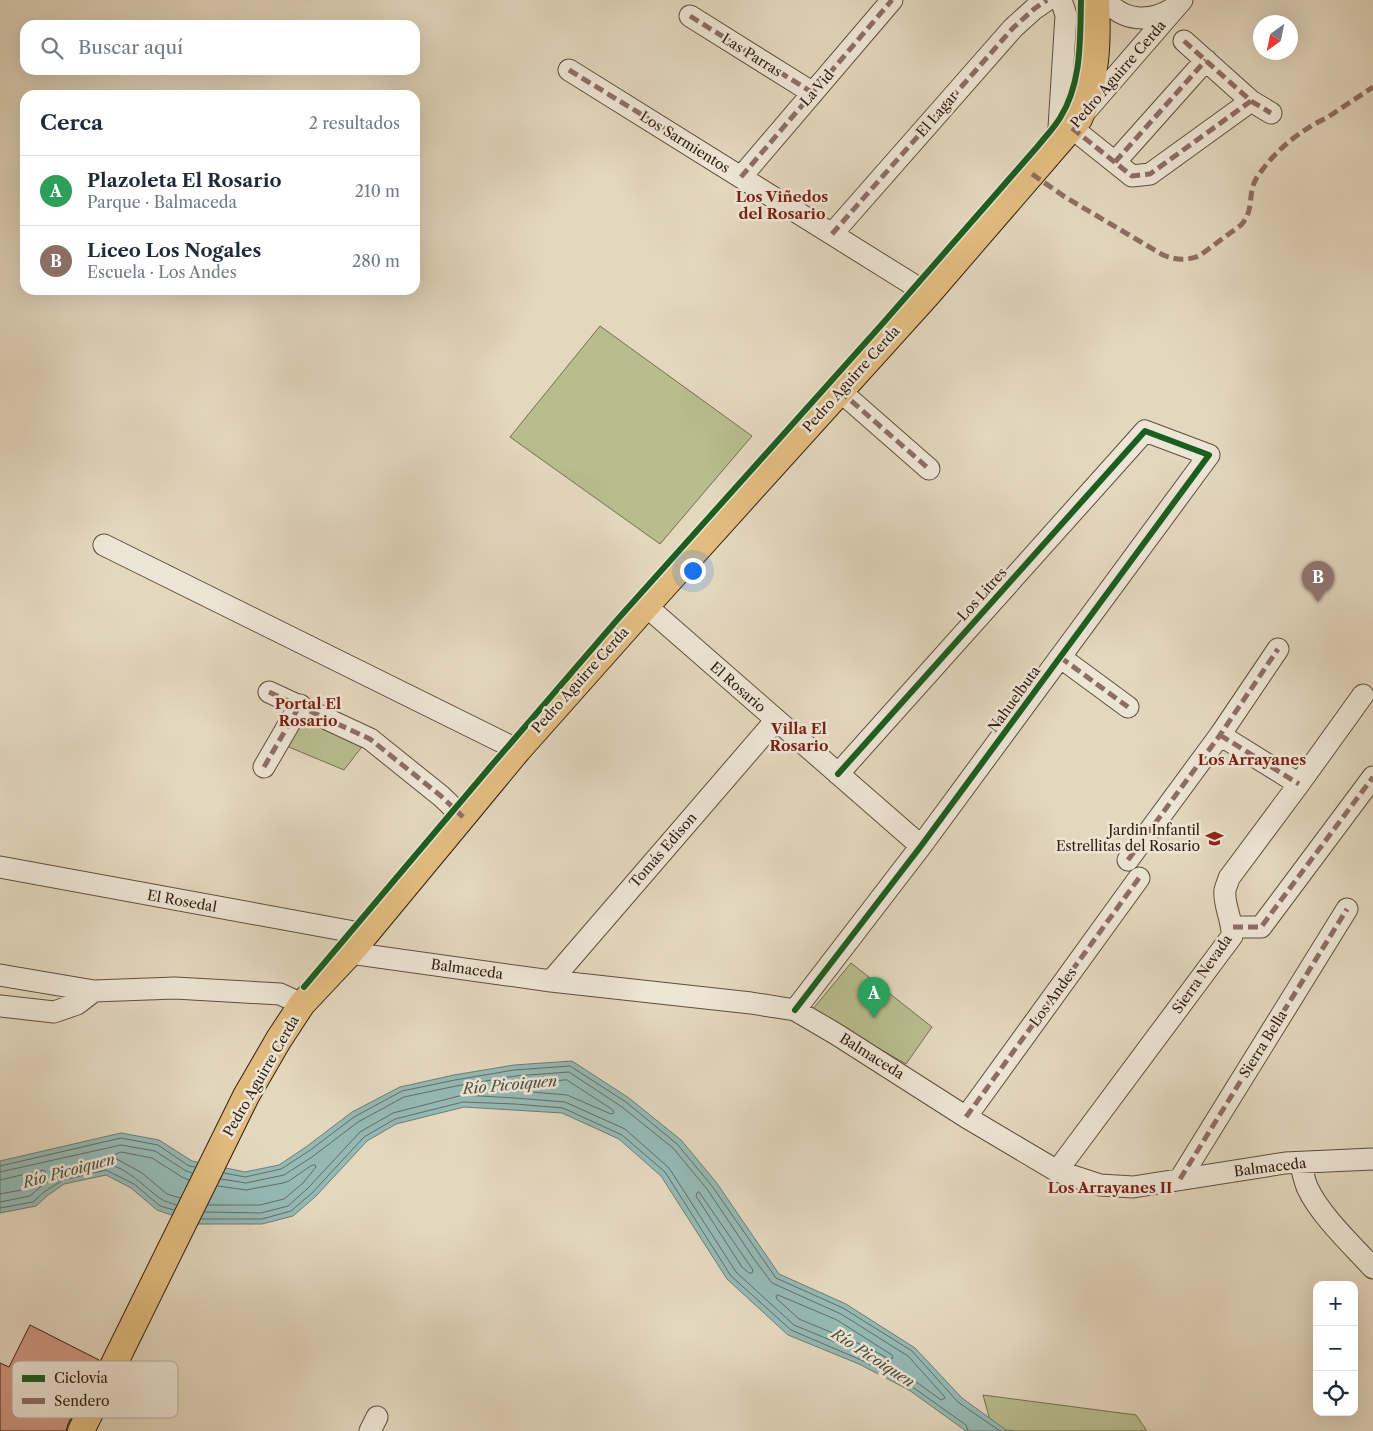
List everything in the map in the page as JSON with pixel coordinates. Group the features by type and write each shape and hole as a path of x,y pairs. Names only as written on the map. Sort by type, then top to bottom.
{"main road":[{"path":"1070,131 1086,106 1093,80 1098,26 1096,0"},
{"name":"Pedro Aguirre Cerda","path":"115,1361 246,1096 278,1039 302,1004 357,944 518,750 928,294 1070,131"},
{"name":"Pedro Aguirre Cerda","path":"81,1431 87,1418"}],"street":[{"name":"La Vid","path":"741,177 892,0"},
{"name":"El Lagar","path":"832,234 1012,28 1047,0"},
{"path":"1061,0 1066,16 1070,131 1116,162 1132,176 1150,174 1251,101"},
{"path":"1105,0 1118,12 1146,19 1164,14 1180,2"},
{"name":"Pedro Aguirre Cerda","path":"1070,131 1180,2"},
{"name":"Las Parras","path":"690,16 813,93"},
{"path":"1184,41 1251,101 1271,113"},
{"path":"1116,162 1206,60"},
{"name":"Los Sarmientos","path":"569,70 928,294"},
{"path":"840,391 929,469"},
{"name":"Nahuelbuta","path":"795,1010 921,846 1208,455 1145,431"},
{"name":"Los Litres","path":"838,774 1145,431"},
{"path":"104,545 518,750"},
{"name":"El Rosario","path":"646,606 921,846"},
{"path":"1128,860 1220,735 1278,649"},
{"path":"1060,657 1128,707"},
{"path":"269,692 370,739 441,796 463,817"},
{"name":"Sierra Nevada","path":"1057,1171 1232,936 1233,927 1225,891 1229,878 1363,695"},
{"path":"264,767 300,705"},
{"name":"Tomás Edison","path":"551,981 776,720"},
{"path":"1220,735 1299,784"},
{"path":"1233,927 1261,927 1373,777"},
{"name":"El Rosedal","path":"0,868 357,944"},
{"name":"Los Andes","path":"966,1117 1139,878"},
{"name":"Sierra Bella","path":"1180,1179 1347,909"},
{"name":"Balmaceda","path":"357,944 551,981 751,1003 795,1010 878,1059 966,1117 1057,1171 1100,1185 1133,1187 1285,1163 1373,1160"},
{"path":"0,975 94,991 174,988 280,994 302,1004"},
{"path":"0,1006 54,1012 77,1004 94,991"},
{"path":"1300,1162 1307,1187 1314,1200 1373,1268"}],"green space":[{"path":"600,326 752,436 660,544 510,437"},
{"path":"302,713 364,744 344,770 284,745"},
{"path":"851,963 932,1027 906,1064 812,1010"},
{"path":"983,1395 1136,1415 1147,1431 993,1431"}],"water":[{"name":"Río Picoiquen","path":"572,1061 629,1098 681,1140 716,1182 779,1274 846,1304 915,1348 962,1398 1006,1430 1014,1431 966,1431 909,1390 859,1364 788,1335 727,1279 661,1176 619,1139 562,1113 464,1107 396,1124 367,1141 316,1196 293,1216 262,1224 197,1224 157,1210 131,1188 106,1175 64,1184 36,1206 0,1213 0,1161 121,1133 159,1140 192,1161 245,1172 279,1165 352,1112 400,1087 454,1075 514,1065"}],"building":[{"path":"30,1325 99,1360 99,1361 12,1361"},
{"path":"12,1361 12,1418 71,1418 66,1431 0,1431 0,1363 9,1367"}],"marked path":[{"path":"741,177 892,0"},
{"path":"832,234 1013,28 1047,0"},
{"path":"690,16 813,93"},
{"path":"1184,41 1251,101 1271,113"},
{"path":"1115,162 1206,60"},
{"path":"569,70 670,132"},
{"path":"1032,174 1065,197 1163,255 1181,259 1194,258 1241,225 1250,208 1253,185 1256,179 1278,152 1298,135 1373,87"},
{"path":"1072,128 1132,176 1150,174 1251,101"},
{"path":"840,391 929,469"},
{"path":"1128,860 1220,735 1278,649"},
{"path":"1060,657 1128,707"},
{"path":"269,692 370,739 441,796 463,817"},
{"path":"264,767 300,705"},
{"path":"1220,735 1299,784"},
{"path":"1233,927 1261,927 1373,777"},
{"path":"966,1117 1139,878"},
{"path":"1180,1179 1347,909"}],"cycle path":[{"path":"304,987 617,620 884,322 1052,129 1067,105 1076,76 1080,46 1081,0"},
{"path":"795,1010 921,846 1209,455 1145,431 838,774"}],"place":[{"name":"Liceo Los Nogales","path":"1318,602"},
{"name":"Jardin Infantil Estrellitas del Rosario","path":"1214,838"},
{"name":"Plazoleta El Rosario","path":"874,1018"}],"district":[{"name":"Los Viñedos del Rosario","path":"782,206"},
{"name":"Portal El Rosario","path":"308,712"},
{"name":"Villa El Rosario","path":"799,738"},
{"name":"Los Arrayanes","path":"1252,760"},
{"name":"Los Arrayanes II","path":"1110,1188"}]}
